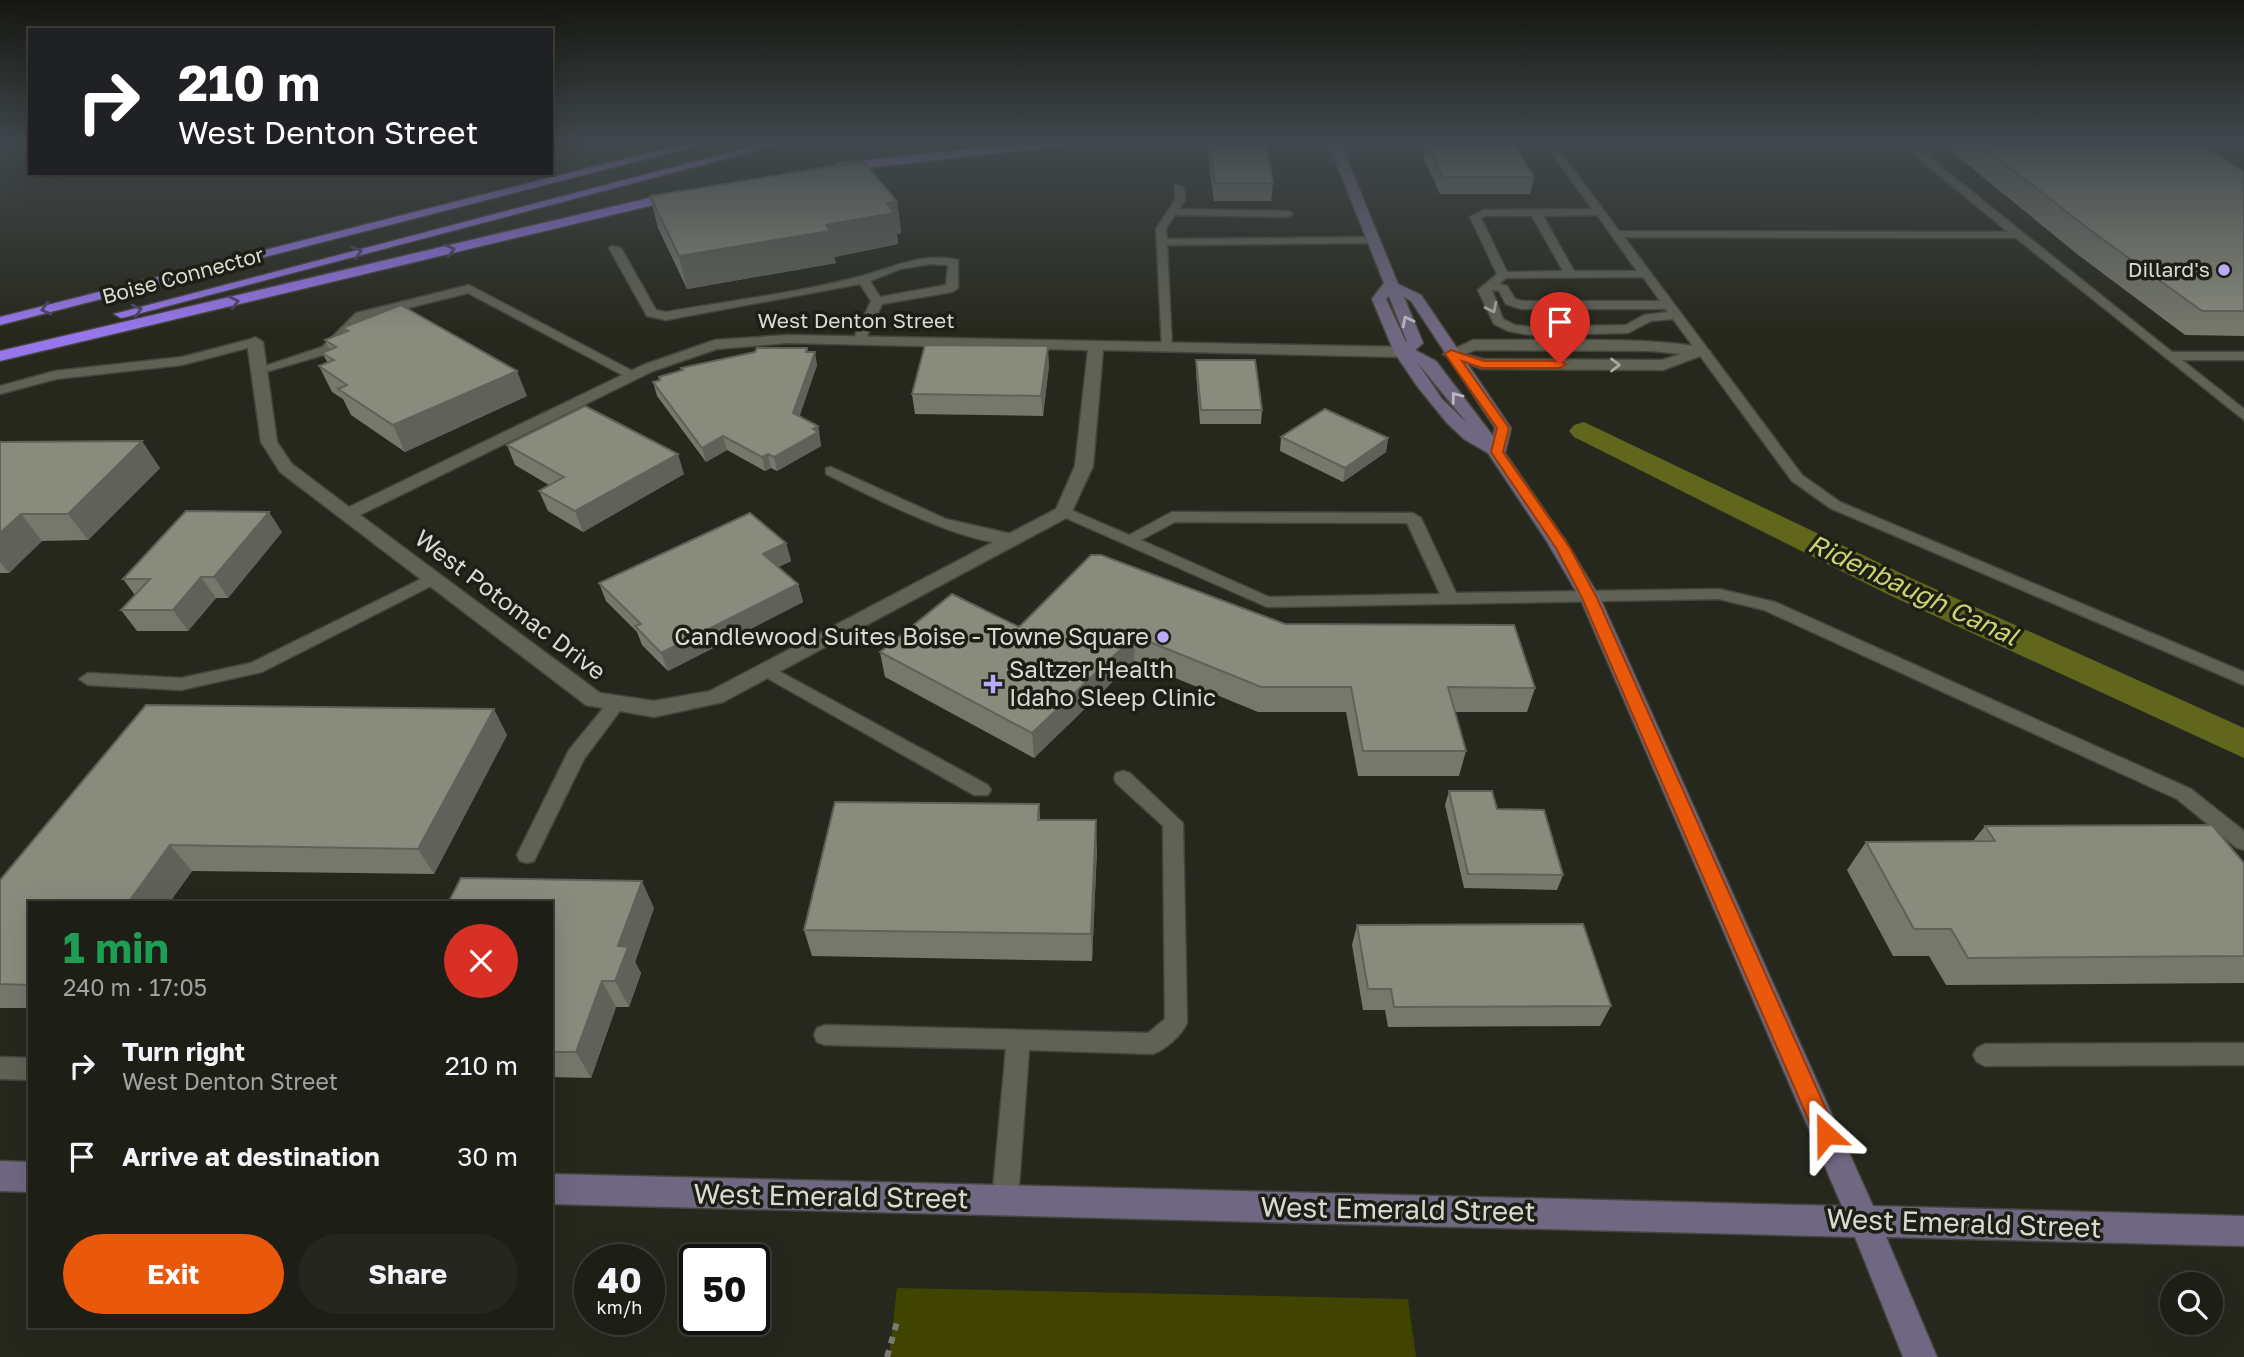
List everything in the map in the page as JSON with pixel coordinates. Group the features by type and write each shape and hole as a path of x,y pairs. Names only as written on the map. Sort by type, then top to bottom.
{"highway":[{"name":"Boise Connector","path":"0,321 456,205"},
{"name":"Boise Connector","path":"0,345 539,205"},
{"path":"0,356 635,205"}],"main road":[{"path":"1358,205 1390,285 1413,332 1415,343 1402,352 1462,432 1497,452 1563,548 1590,598 1864,1221 1920,1357"},
{"path":"1390,285 1416,298 1503,428 1497,452"},
{"path":"0,1176 28,1177"},
{"name":"West Emerald Street","path":"553,1189 2244,1231"}],"street":[{"name":"West Denton Street","path":"348,514 633,375 715,345 788,339 1402,352"},
{"name":"West Potomac Drive","path":"255,342 269,442 286,468 594,700 654,709 715,697 1063,512"},
{"path":"1063,512 1084,466 1097,345"},
{"path":"1451,354 1482,364 1663,365 1703,352"}],"lane":[{"path":"1166,346 1161,229 1176,205"},
{"path":"1594,205 1797,478 1835,505 2244,679"},
{"path":"1983,205 2244,416"},
{"path":"1172,212 1288,214"},
{"path":"1503,275 1475,217 1483,213 1599,212"},
{"path":"1536,213 1570,274"},
{"path":"1616,234 2021,235"},
{"path":"1163,242 1372,240"},
{"path":"615,248 651,313 666,316 863,280 895,266 932,259 954,262 952,288 877,301"},
{"path":"1645,274 1503,275 1484,290 1498,321 1521,330 1628,330 1648,318 1672,310"},
{"path":"863,280 877,301"},
{"path":"1490,286 1503,288 1510,301 1521,305 1672,310"},
{"path":"259,370 327,350 360,316 469,289 633,375"},
{"path":"859,340 877,301"},
{"path":"0,390 55,375 124,365 182,362 255,342"},
{"path":"2169,356 2244,356"},
{"path":"831,471 941,524 974,535 1011,538"},
{"path":"1063,512 1267,602 1719,594 1769,606 2184,794 2244,842"},
{"path":"1129,541 1172,517 1413,518 1451,600"},
{"path":"88,679 181,684 256,668 433,578"},
{"path":"766,670 981,790"},
{"path":"527,855 576,755 616,704"},
{"path":"825,1035 1153,1044 1176,1023 1172,823 1123,778"},
{"path":"1005,1200 1018,1039"},
{"path":"1985,1055 2244,1054"},
{"path":"0,1069 28,1069"}],"path":[{"path":"887,1357 897,1321"}],"shaded area":[{"path":"897,1288 1408,1299 1416,1357 889,1357"}],"building":[{"path":"655,205 889,205 894,213 826,225 830,231 679,256"},
{"path":"2058,205 2244,205 2244,311 2202,311"},
{"path":"401,305 517,371 393,425 338,389 347,385 319,366 334,360 322,353 336,347 325,340 348,331 342,328"},
{"path":"925,345 1048,346 1041,396 912,394"},
{"path":"757,348 807,348 806,352 815,352 793,413 818,426 813,429 818,432 774,457 768,454 762,457 723,436 702,448 653,382 660,380 659,377 683,370 681,368 755,352"},
{"path":"1196,360 1255,360 1262,410 1201,410"},
{"path":"585,406 678,454 575,511 539,491 564,477 507,445"},
{"path":"1325,409 1388,438 1345,468 1281,437"},
{"path":"142,441 68,514 21,514 0,533 0,442"},
{"path":"186,511 269,512 214,577 201,577 173,610 121,610 150,579 123,579"},
{"path":"750,513 786,543 763,554 798,584 661,653 635,626 641,624 599,583"},
{"path":"1091,555 1101,555 1285,624 1514,625 1535,688 1448,687 1466,751 1363,751 1351,687 1261,687 1135,636 1032,733 880,652 952,594 1019,627"},
{"path":"146,705 494,709 418,849 170,845 129,901 28,901 28,985 0,984 0,880"},
{"path":"1449,791 1492,791 1497,809 1544,810 1563,875 1468,874"},
{"path":"835,802 1039,804 1038,820 1096,820 1091,934 804,930"},
{"path":"2212,825 2244,863 2244,956 1968,958 1951,929 1914,929 1866,842 1995,841 1985,826"},
{"path":"461,878 642,881 618,946 628,947 615,981 602,981 576,1052 553,1052 553,901 449,901"},
{"path":"1583,924 1611,1006 1394,1007 1391,989 1368,989 1357,925"}],"waterway":[{"name":"Ridenbaugh Canal","path":"1584,431 1899,586 2244,744"}],"place":[{"name":"Dillard's","path":"2224,270"},
{"name":"Candlewood Suites Boise - Towne Square","path":"1163,637"},
{"name":"Saltzer Health Idaho Sleep Clinic","path":"993,684"}],"route":[{"path":"1560,364 1482,364 1451,354 1503,428 1497,452 1563,548 1590,598 1826,1134"}]}
